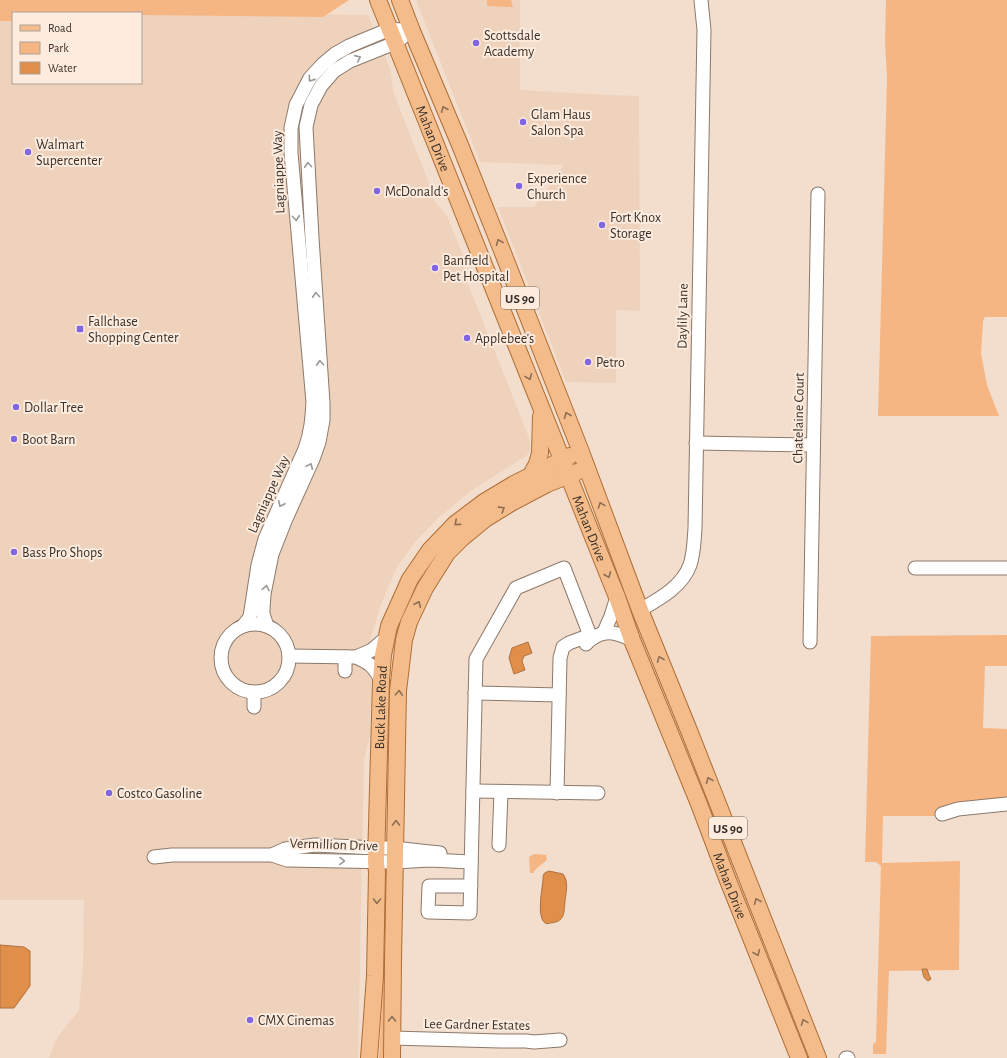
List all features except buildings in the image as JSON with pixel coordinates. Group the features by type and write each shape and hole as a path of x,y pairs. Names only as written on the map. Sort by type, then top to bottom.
{"main road":[{"name":"Mahan Drive","path":"378,0 541,406 617,597 632,640 799,1058"},
{"name":"Mahan Drive","path":"400,0 460,145 581,452 640,610 818,1058"},
{"path":"462,211 481,220 489,219"},
{"path":"531,475 537,464 540,453 541,406"},
{"name":"Buck Lake Road","path":"369,1058 375,976 376,855 381,680 383,655 389,626 410,579 430,550 455,524 484,502 531,475 581,452"},
{"name":"Buck Lake Road","path":"392,1058 398,691 404,640 409,622 425,588 447,553 462,538 485,519 511,503 547,484 587,468"},
{"path":"663,716 679,733 690,733"},
{"path":"375,976 381,990 376,1058"},
{"path":"362,1058 364,1025 372,1010"}],"street":[{"name":"Daylily Lane","path":"640,610 672,590 682,579 690,566 694,550 704,30 701,0"},
{"name":"Lagniappe Way","path":"312,335 298,239 291,153 291,128 296,104 310,78 335,54 349,46 412,31"},
{"name":"Lagniappe Way","path":"243,626 250,617 258,565 264,544 285,521 313,459 319,442 313,402 312,238 306,127 311,105 321,86 334,71 392,36"},
{"name":"Chatelaine Court","path":"810,642 818,194"},
{"path":"298,239 312,238"},
{"path":"696,443 813,445"},
{"name":"Lagniappe Way","path":"264,544 272,554 264,594 263,614 267,626"},
{"path":"471,886 476,658 516,588 564,568 591,638"},
{"path":"915,568 1007,568"},
{"path":"604,632 617,597"},
{"path":"255,624 267,626 277,632 285,641 289,652 288,667 283,677 275,686 264,691 254,693 242,690 232,684 225,675 221,664 221,652 225,641 233,632 243,626 255,624"},
{"path":"557,792 560,658 563,647 585,637 591,638 604,632 622,635 632,640"},
{"path":"345,671 351,657 372,650 387,637"},
{"path":"289,656 351,657 365,661 371,665 381,680"},
{"path":"254,693 254,707"},
{"path":"475,693 559,695"},
{"path":"473,791 598,793"},
{"path":"499,845 501,792"},
{"path":"942,814 958,809 1007,804"},
{"name":"Vermillion Drive","path":"154,857 272,855 285,849 315,845 376,855 430,856"},
{"path":"430,856 471,858"},
{"path":"430,856 452,861 471,858"},
{"name":"Lee Gardner Estates","path":"392,1038 500,1041 520,1040 534,1042 560,1040"}],"shaded area":[{"path":"416,0 520,0 520,90 639,96 640,311 616,310 616,383 566,382 498,207 534,207 564,165 480,162"},
{"path":"0,10 368,15 390,69 394,94 435,202 447,216 463,256 466,279 529,438 530,451 526,456 472,490 439,517 415,542 397,567 381,604 370,641 370,735 364,760 358,1058 49,1058 59,1035 79,1010 83,966 84,900 0,900"}],"green space":[{"path":"0,0 349,0 323,17 142,15 142,12 12,12 12,21 0,21"},
{"path":"487,0 511,0 513,7 487,6"},
{"path":"886,0 1007,0 1007,317 985,317 983,321 981,353 987,385 999,416 878,416 887,79 885,40"},
{"path":"1007,635 1007,666 985,666 983,728 1007,729 1007,800 943,809 935,812 937,816 883,816 882,863 960,861 959,970 889,971 886,1054 873,1054 873,1044 876,1042 881,866 876,862 865,862 871,636"},
{"path":"534,854 546,855 547,860 533,873 530,873 529,857"},
{"path":"384,874 387,876 387,1058 379,1058 383,987 380,966"}],"water":[{"path":"528,642 532,653 524,656 522,661 525,670 514,674 509,658 512,648"},
{"path":"549,871 563,874 567,887 563,916 559,921 548,924 542,919 540,908 543,876"},
{"path":"0,945 24,947 30,951 30,986 14,1008 0,1008"},
{"path":"922,969 927,969 931,979 928,981 925,979"}],"place":[{"name":"Scottsdale Academy","path":"476,43"},
{"name":"Glam Haus Salon Spa","path":"523,122"},
{"name":"Walmart Supercenter","path":"28,152"},
{"name":"Experience Church","path":"519,186"},
{"name":"McDonald's","path":"377,191"},
{"name":"Fort Knox Storage","path":"602,225"},
{"name":"Banfield Pet Hospital","path":"435,268"},
{"name":"Fallchase Shopping Center","path":"80,329"},
{"name":"Applebee's","path":"467,338"},
{"name":"Petro","path":"588,362"},
{"name":"Dollar Tree","path":"16,407"},
{"name":"Boot Barn","path":"14,439"},
{"name":"Bass Pro Shops","path":"14,552"},
{"name":"Costco Gasoline","path":"109,793"},
{"name":"CMX Cinemas","path":"250,1020"}]}
